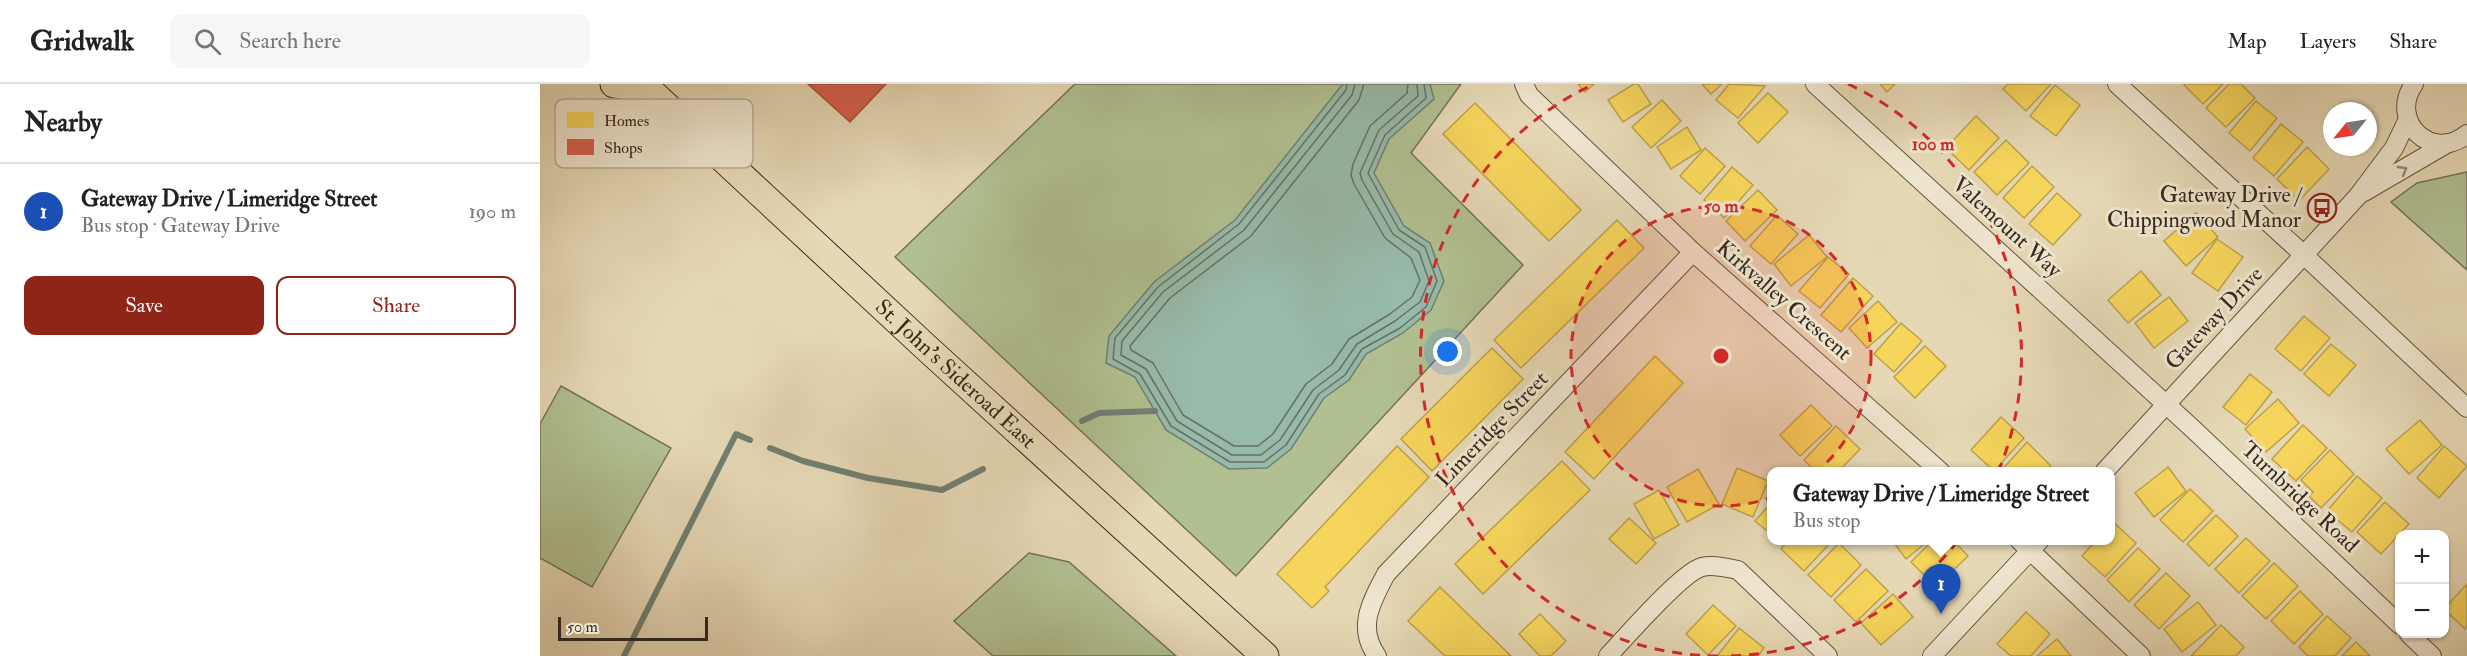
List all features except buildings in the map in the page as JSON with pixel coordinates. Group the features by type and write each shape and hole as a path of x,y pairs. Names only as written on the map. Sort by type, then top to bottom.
{"main road":[{"name":"St. John's Sideroad East","path":"614,84 648,87 661,99"},
{"name":"St. John's Sideroad East","path":"735,168 930,351 1265,656"}],"street":[{"name":"Kirkvalley Crescent","path":"1524,84 1529,94 1693,252 1936,467"},
{"name":"Valemount Way","path":"1815,84 2166,405"},
{"path":"2117,84 2467,408"},
{"path":"2394,84 2409,101 2415,131 2421,137 2434,143 2448,143"},
{"name":"Gateway Drive","path":"2108,467 2358,196 2394,148 2409,101"},
{"name":"Gateway Drive","path":"2358,196 2467,134"},
{"name":"Limeridge Street","path":"1377,656 1366,632 1368,609 1386,574 1693,252"},
{"name":"Turnbridge Road","path":"2166,405 2395,620"},
{"path":"1932,656 2029,545"},
{"path":"2031,545 2141,656"},
{"path":"1608,656 1684,577 1701,567 1738,570 1828,656"},
{"path":"2414,638 2432,656"}],"shaded area":[{"path":"1075,84 1461,84 1411,153 1523,265 1236,576 895,257"},
{"path":"2467,172 2467,270 2391,202 2417,183"},
{"path":"561,386 671,448 592,587 540,558 540,424"},
{"path":"1029,553 1069,562 1176,656 993,656 954,621"}],"water":[{"path":"1430,84 1434,99 1389,139 1374,173 1404,226 1430,243 1444,281 1431,310 1403,333 1366,354 1349,380 1324,398 1291,449 1267,468 1229,469 1166,430 1135,377 1106,363 1109,336 1154,282 1235,220 1342,85"}],"waterway":[{"path":"1082,421 1099,413 1155,411"},
{"path":"624,656 736,434 750,440"},
{"path":"770,448 803,461 868,478 942,490 983,469"}],"place":[{"name":"Gateway Drive / Chippingwood Manor","path":"2322,208"},
{"name":"Gateway Drive / Limeridge Street","path":"1941,614"}]}
